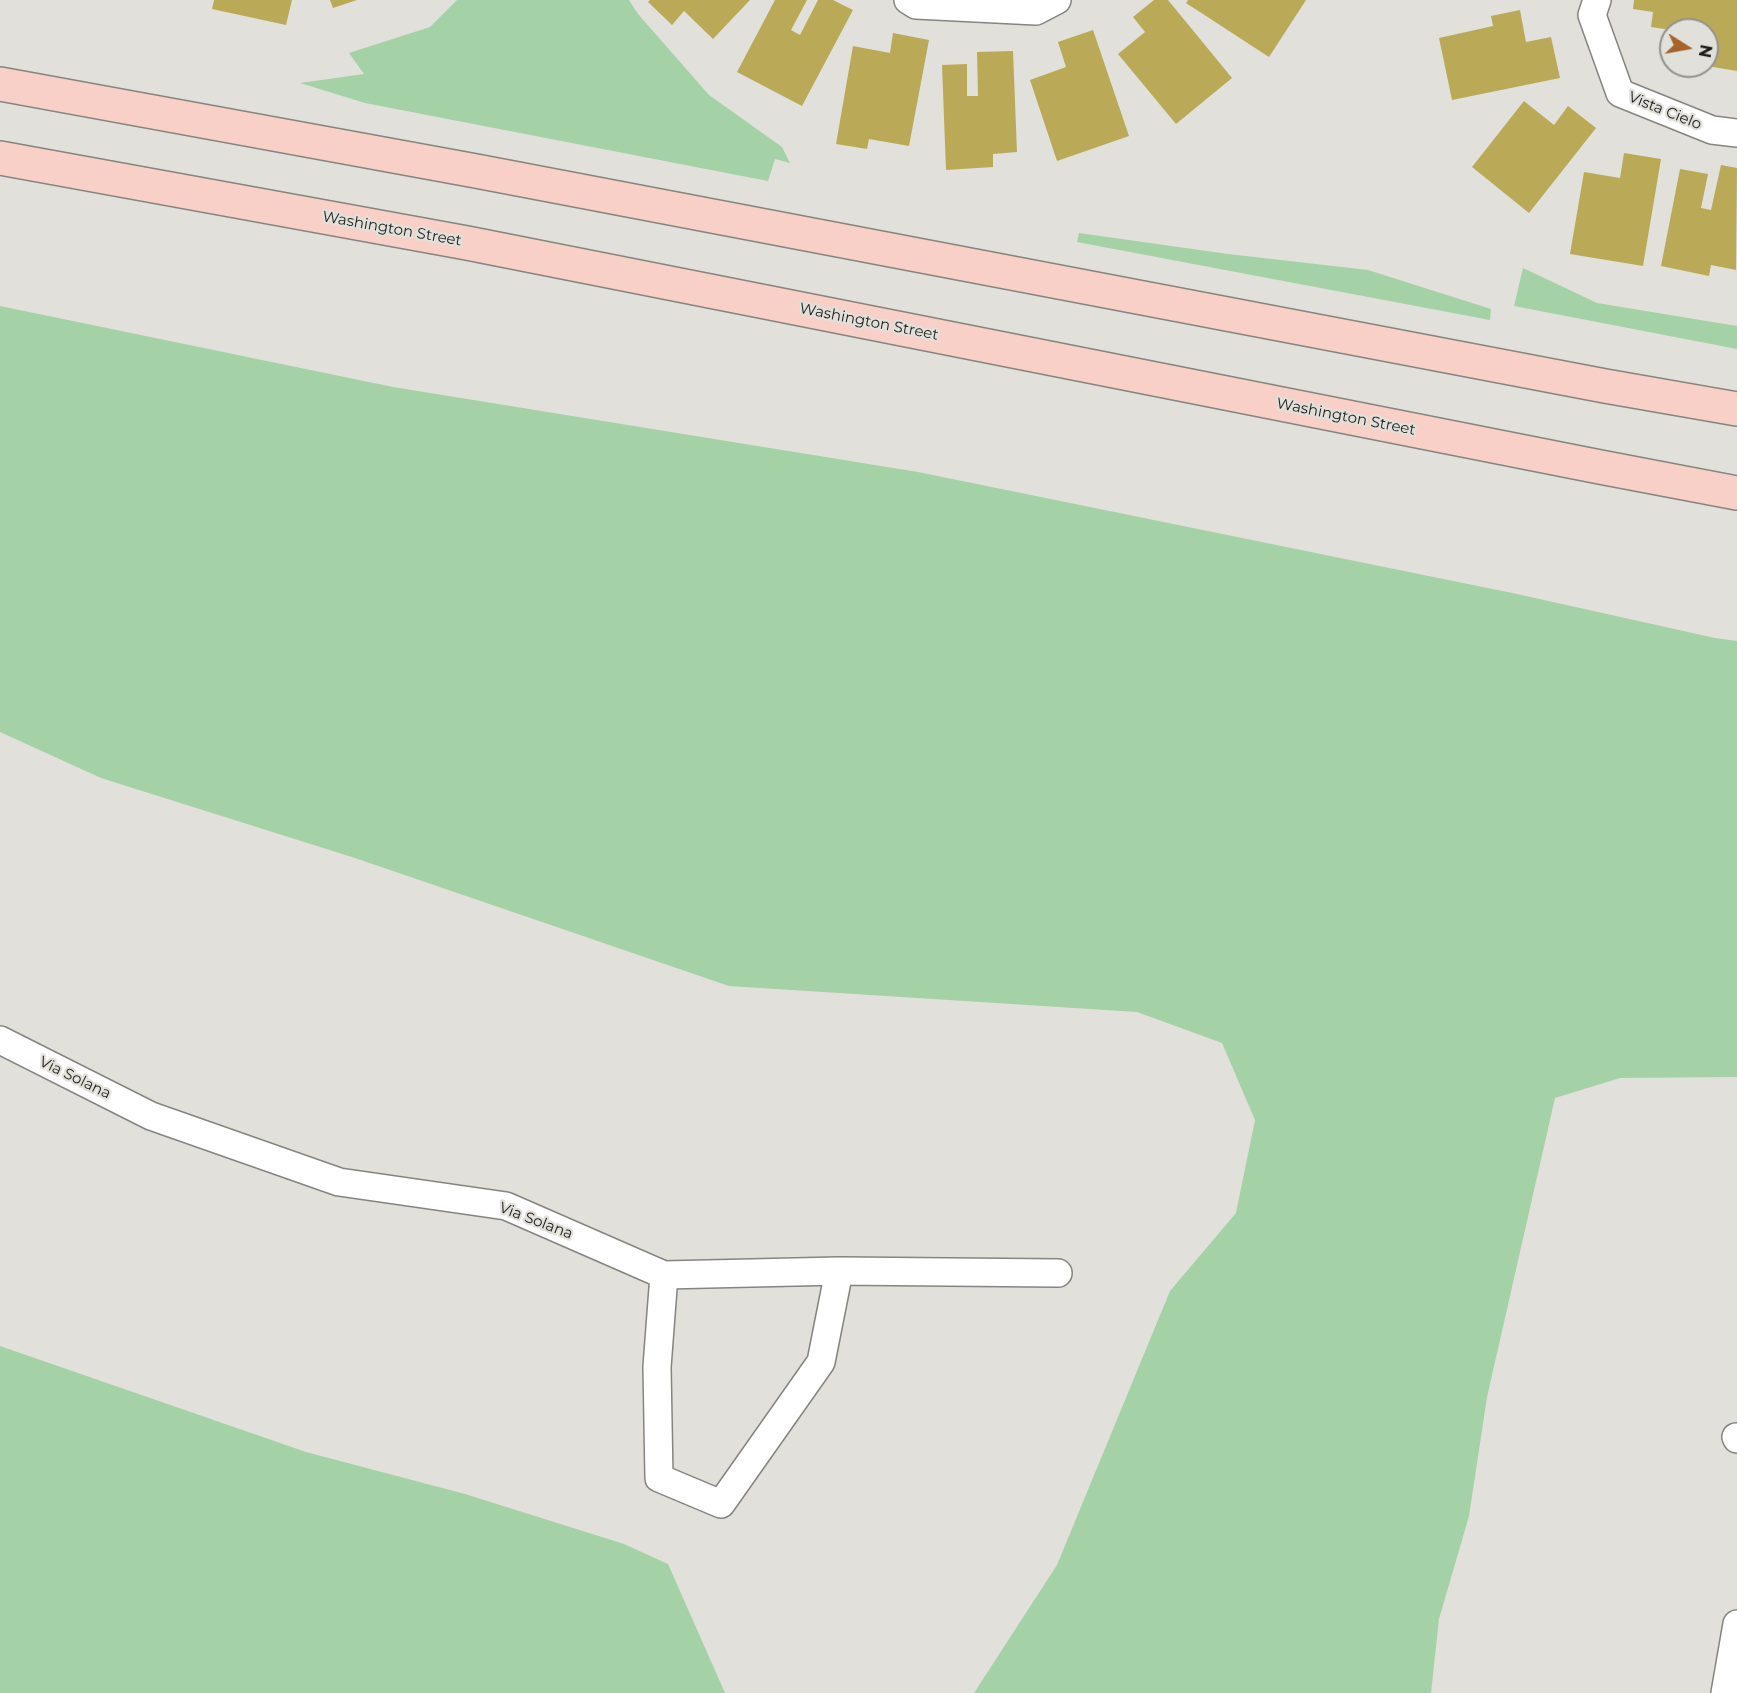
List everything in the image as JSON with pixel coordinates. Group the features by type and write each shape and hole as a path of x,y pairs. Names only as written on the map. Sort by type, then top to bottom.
{"main road":[{"path":"0,84 476,171 1605,386 1737,409"},
{"name":"Washington Street","path":"0,158 467,243 1737,493"}],"street":[{"path":"909,0 916,5 1036,11 1057,0"},
{"name":"Vista Cielo","path":"1597,0 1592,15 1620,93 1712,130 1737,133"},
{"name":"Via Solana","path":"0,1040 151,1116 339,1182 506,1206 664,1275 839,1271 1058,1273"},
{"path":"664,1275 657,1368 659,1478 721,1504 821,1362 839,1271"},
{"path":"1725,1693 1737,1624"}],"green space":[{"path":"457,0 629,0 638,14 709,95 782,147 790,163 775,159 768,181 365,103 300,83 364,74 349,53 430,27"},
{"path":"1079,233 1228,254 1368,270 1491,309 1490,320 1077,242"},
{"path":"1523,268 1597,303 1737,326 1737,349 1514,306"},
{"path":"0,306 393,387 918,472 1737,641 1737,1077 1620,1078 1555,1098 1487,1397 1469,1516 1439,1619 1431,1693 974,1693 1057,1565 1170,1291 1236,1213 1255,1120 1222,1043 1137,1012 729,986 355,858 101,778 0,732"},
{"path":"0,1346 306,1452 465,1494 624,1544 668,1564 725,1693 0,1693"}],"building":[{"path":"214,0 292,0 286,25 212,9"},
{"path":"330,0 357,0 333,8"},
{"path":"650,0 750,0 713,39 684,11 672,25 648,2"},
{"path":"775,0 807,0 791,30 800,35 818,0 833,0 853,10 802,106 737,72"},
{"path":"1154,0 1168,0 1232,78 1176,124 1118,54 1145,32 1133,17"},
{"path":"1188,0 1306,0 1269,57 1186,3"},
{"path":"1634,0 1737,0 1737,71 1719,68 1719,18 1659,18 1659,28 1651,27 1653,12 1633,9"},
{"path":"1520,10 1526,42 1551,37 1560,78 1452,100 1439,38 1493,26 1491,16"},
{"path":"1093,30 1129,136 1057,161 1030,80 1066,67 1058,42"},
{"path":"893,33 929,40 909,146 869,139 867,149 836,144 853,46 890,53"},
{"path":"1013,51 1017,152 993,154 993,167 946,170 942,65 967,64 967,96 978,96 977,52"},
{"path":"1524,101 1554,125 1568,106 1596,128 1529,213 1472,167"},
{"path":"1624,153 1661,159 1643,266 1570,254 1584,172 1620,178"},
{"path":"1721,165 1737,168 1736,270 1711,265 1709,276 1661,266 1680,169 1708,174 1701,208 1711,210"}]}
